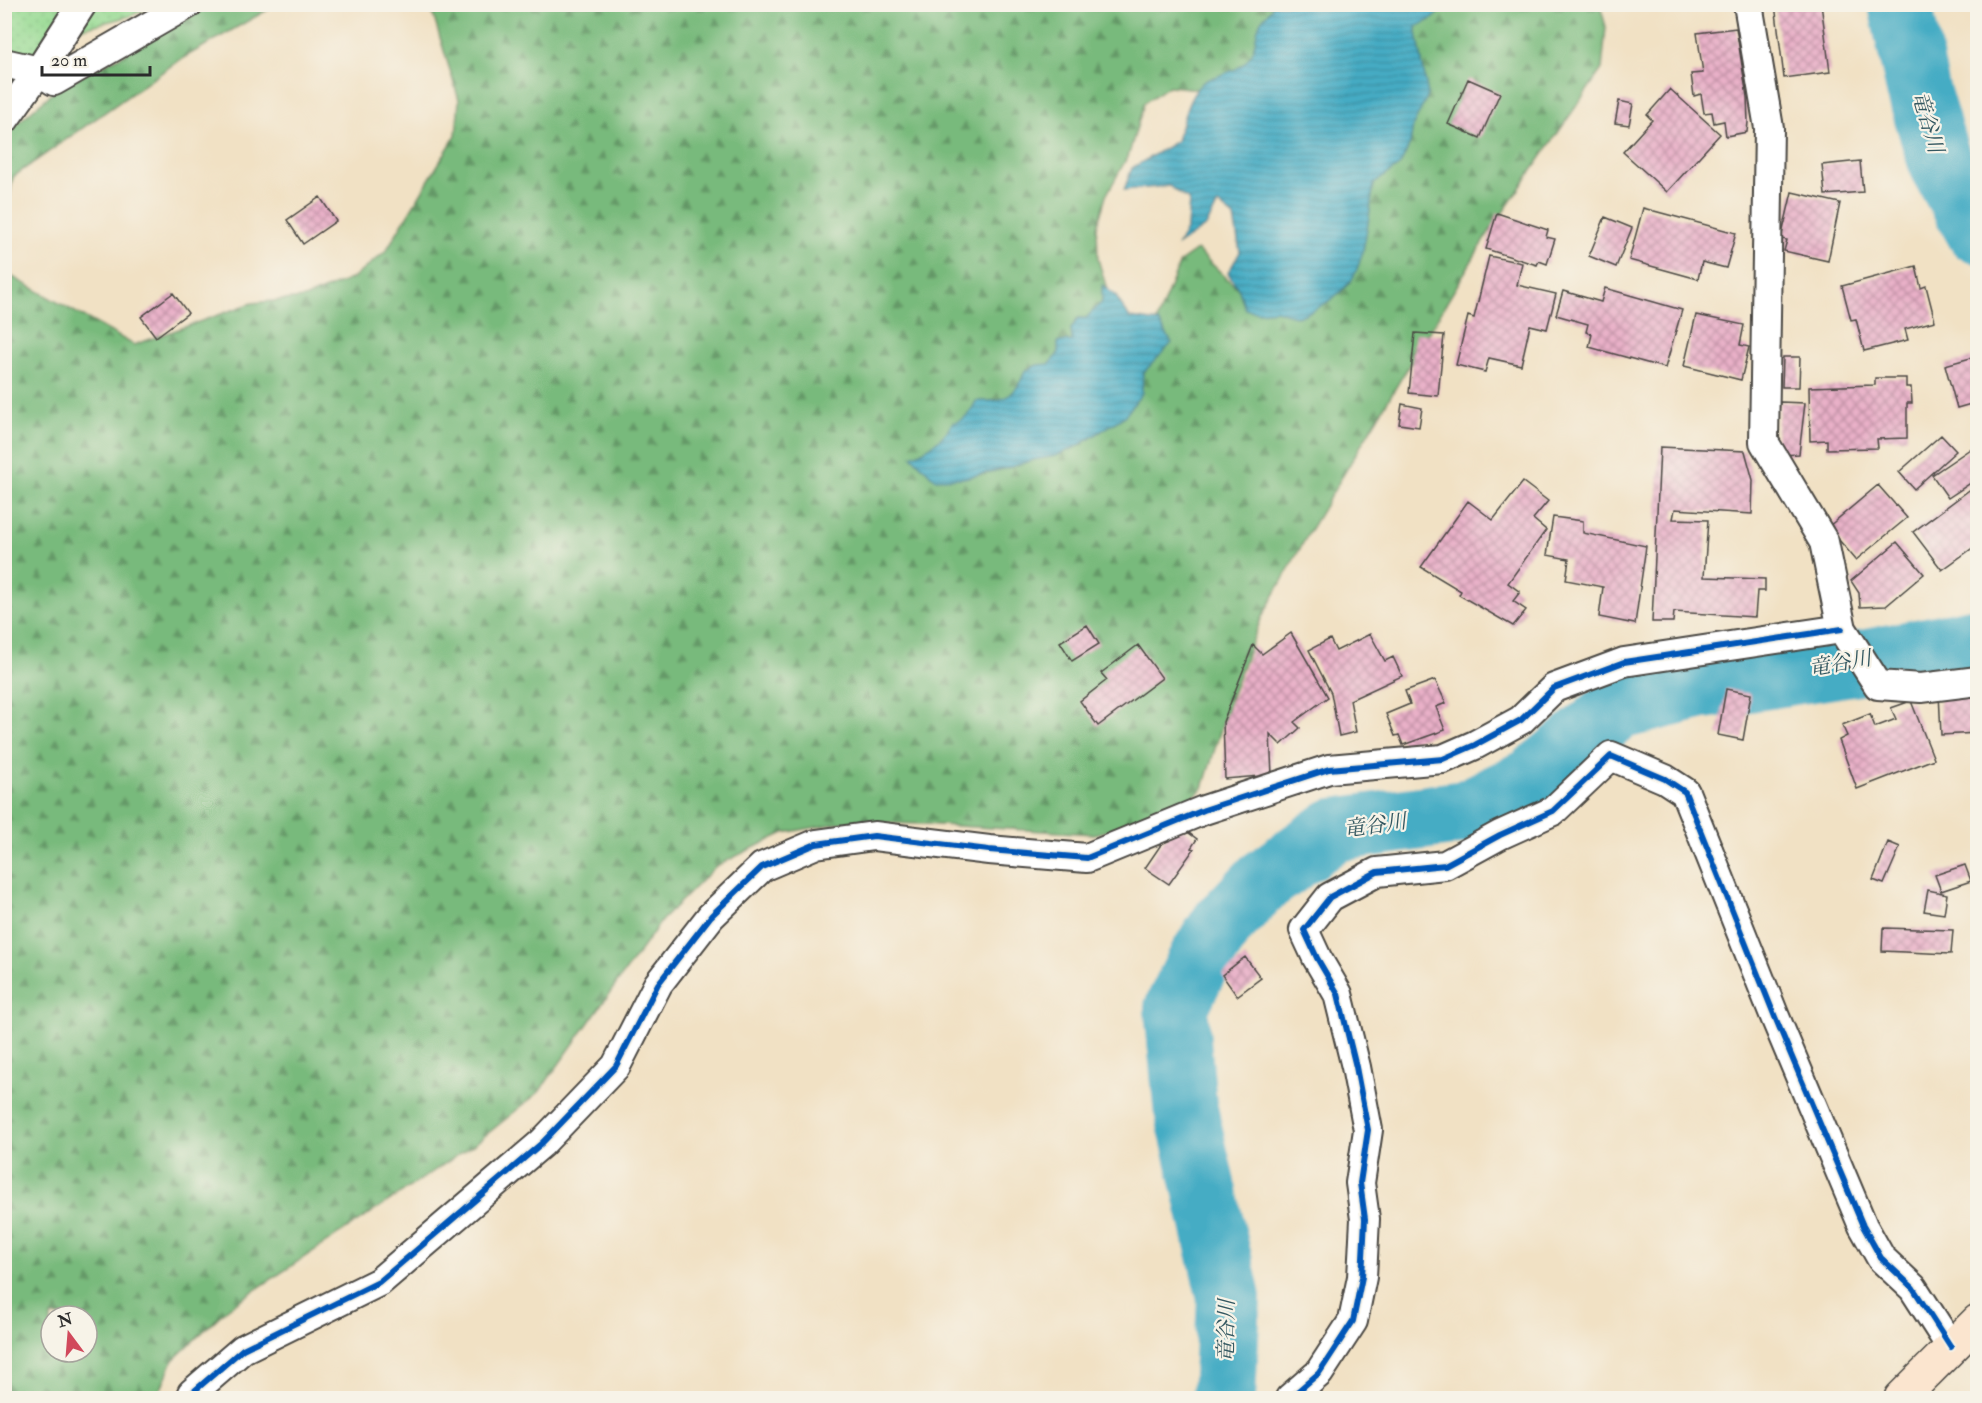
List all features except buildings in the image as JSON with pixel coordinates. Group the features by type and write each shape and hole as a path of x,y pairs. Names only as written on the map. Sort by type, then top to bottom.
{"main road":[{"path":"1901,1398 1977,1321"}],"street":[{"path":"4,120 39,72 82,4"},
{"path":"4,63 39,72 54,81 188,4"},
{"path":"1748,4 1769,128 1764,442 1824,542 1842,629 1878,685 1921,688 1977,681"},
{"path":"190,1398 192,1393 243,1349 379,1282 542,1143 616,1066 658,984 711,916 762,867 816,844 874,836 989,850 1087,858 1204,810 1329,769 1443,759 1476,745 1521,720 1554,688 1624,662 1842,629"},
{"path":"1290,1398 1319,1372 1353,1321 1362,1277 1365,1219 1360,1183 1368,1130 1356,1067 1338,994 1304,930 1329,897 1377,872 1445,865 1500,835 1553,811 1611,756 1665,779 1684,792 1863,1226 1881,1258 1913,1288 1951,1347"}],"green space":[{"path":"5,5 156,5 130,16 51,36 5,100"},
{"path":"211,5 276,5 178,61 13,177 5,223 5,134 58,88 125,54"},
{"path":"430,5 1292,5 1238,93 1169,86 1144,103 1129,154 1106,196 1097,227 1098,259 1111,303 1033,390 1153,330 1180,262 1197,250 1249,299 1412,5 1600,5 1606,27 1602,69 1486,237 1312,527 1261,619 1231,696 1203,788 1174,814 1095,834 845,822 784,833 716,866 662,920 539,1092 476,1143 228,1308 173,1360 157,1398 5,1398 4,272 134,345 252,303 304,298 353,278 386,251 456,135 459,100"}],"water":[{"path":"1273,5 1444,5 1434,18 1416,27 1428,95 1413,126 1410,144 1400,165 1374,184 1363,249 1355,274 1345,288 1332,298 1312,311 1297,317 1276,310 1259,312 1245,309 1239,290 1228,273 1240,252 1234,217 1218,204 1206,226 1178,245 1187,227 1189,200 1169,186 1124,190 1132,168 1177,141 1191,98 1201,84 1234,70 1247,60 1253,50 1260,23"},
{"path":"1102,285 1115,295 1130,318 1159,322 1172,343 1143,373 1142,393 1125,416 1078,446 1056,456 964,478 935,479 912,456 929,447 952,423 967,415 976,401 994,401 1007,396 1017,387 1025,371 1037,365 1049,364 1058,354 1058,342 1072,341 1071,329 1078,318 1086,318 1102,302"}],"waterway":[{"name":"竜谷川","path":"1900,4 1918,90 1941,166 1978,232"},
{"name":"竜谷川","path":"1224,1398 1229,1298 1185,1105 1176,1008 1201,957 1223,923 1262,882 1334,830 1465,812 1531,780 1619,708 1698,688 1858,663 1978,639"}],"cycle path":[{"path":"190,1398 192,1393 243,1349 379,1282 542,1143 616,1066 658,984 711,916 762,867 816,844 874,836 989,850 1087,858 1204,810 1329,769 1443,759 1521,720 1554,688 1624,662 1842,629"},
{"path":"1290,1398 1319,1373 1353,1321 1362,1277 1365,1219 1360,1183 1368,1130 1356,1067 1338,994 1304,930 1330,897 1377,872 1445,865 1500,835 1553,811 1611,756 1665,779 1685,792 1775,1017 1863,1226 1881,1258 1913,1288 1951,1347"}]}
